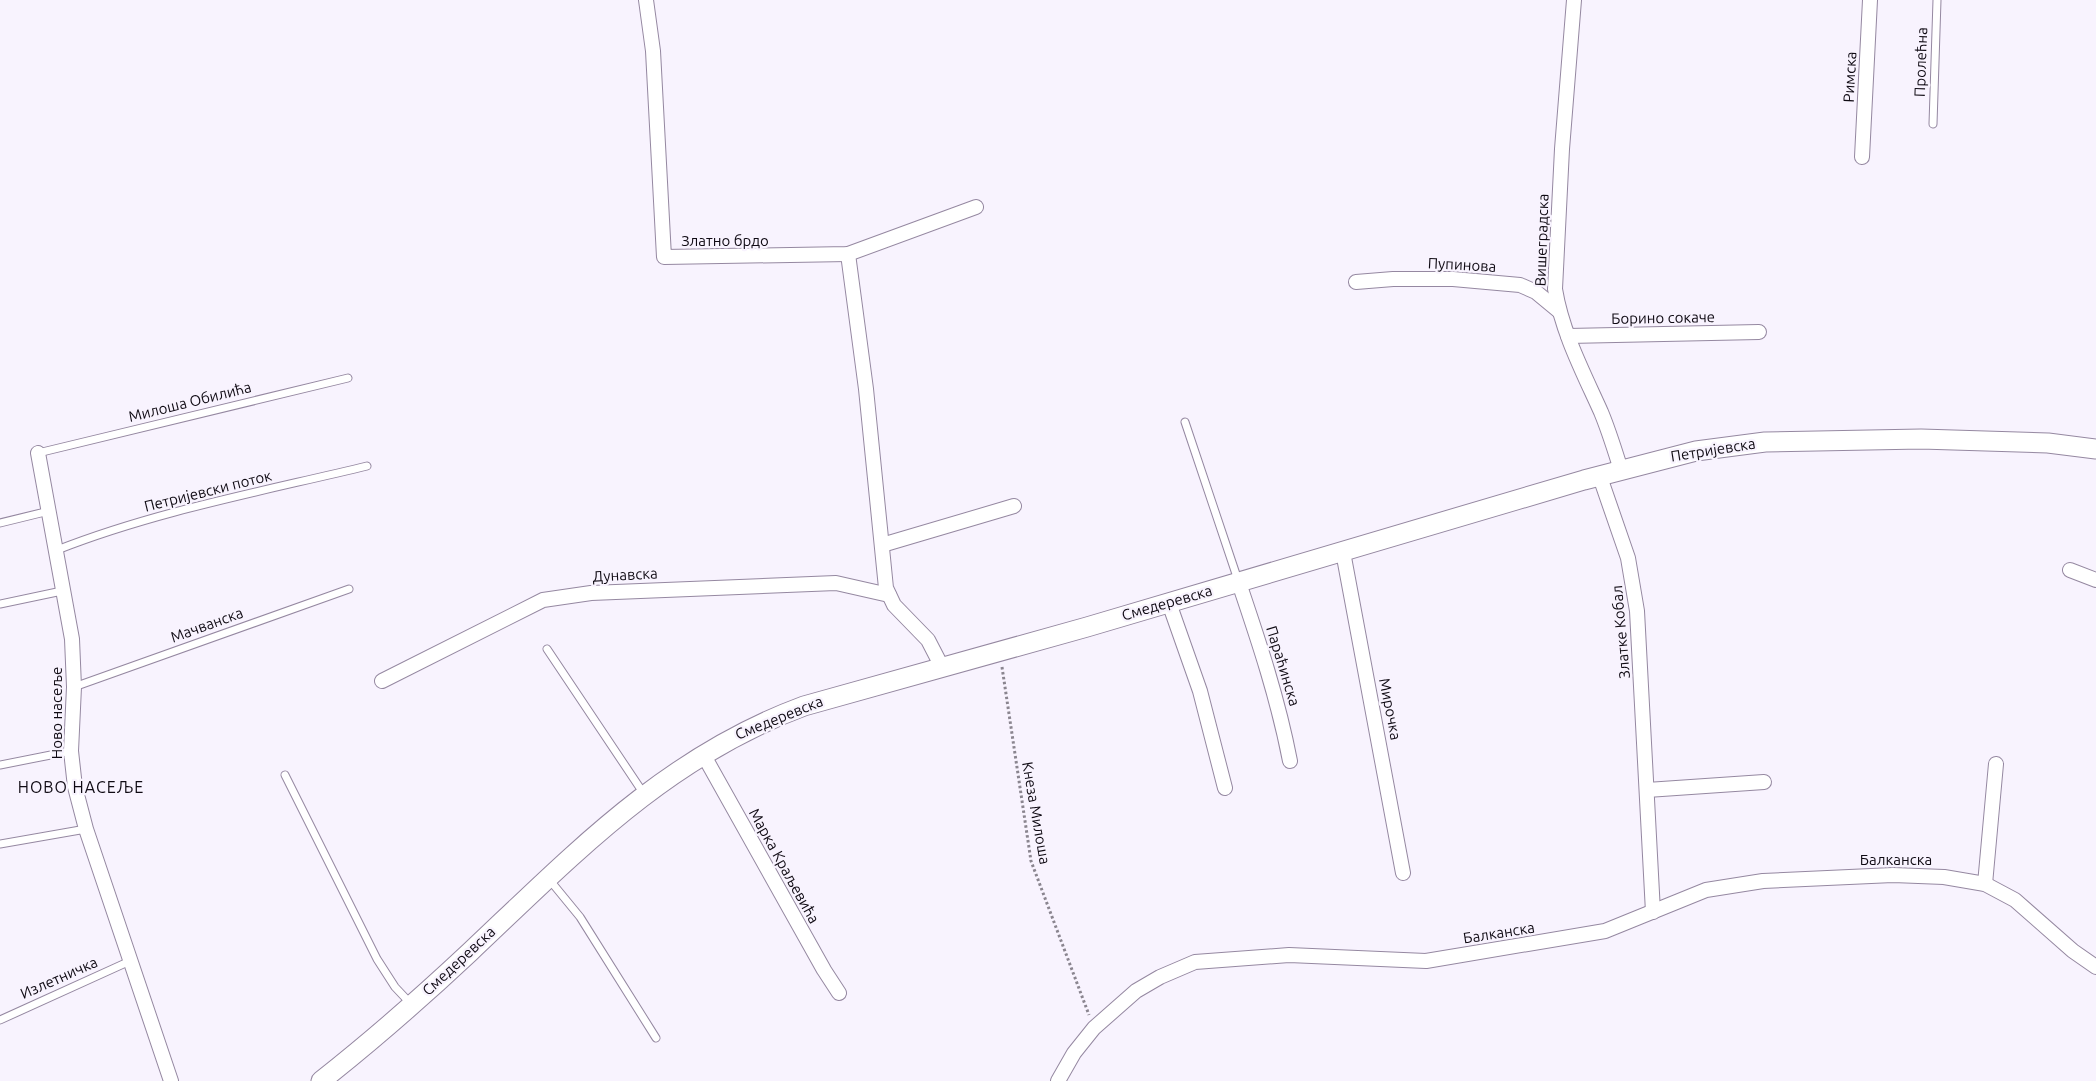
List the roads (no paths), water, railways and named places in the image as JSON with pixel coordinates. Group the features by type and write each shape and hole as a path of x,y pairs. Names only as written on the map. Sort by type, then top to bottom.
{"main road":[{"name":"Петријевска","path":"1343,552 1621,470 1696,451 1765,442 1921,439 2048,443 2096,449"},
{"name":"Смедеревска","path":"321,1081 412,1006 548,878 644,794 703,754 759,724 804,706 848,692 1000,652 1343,552"}],"street":[{"name":"Златно брдо","path":"646,0 653,51 664,258 848,254 976,207"},
{"name":"Вишеградска","path":"1574,0 1556,289 1559,311 1602,415 1621,470"},
{"name":"Римска","path":"1862,156 1870,0"},
{"path":"848,254 882,545 883,568 888,595 894,605 928,640 943,668"},
{"name":"Пупинова","path":"1356,282 1393,279 1452,279 1520,285 1536,292 1559,311"},
{"name":"Борино сокаче","path":"1568,336 1759,332"},
{"name":"Ново насеље","path":"38,453 72,639 74,688 71,751 75,787 86,829 171,1081"},
{"name":"Златке Кобал","path":"1600,477 1628,558 1635,595 1653,912"},
{"path":"882,545 1014,506"},
{"name":"Мирочка","path":"1343,552 1403,873"},
{"path":"2070,570 2096,580"},
{"name":"Дунавска","path":"382,681 543,600 591,593 836,583 888,595"},
{"name":"Параћинска","path":"1239,583 1268,668 1283,724 1290,761"},
{"path":"1168,603 1200,691 1225,788"},
{"name":"Марка Краљевића","path":"703,754 824,970 839,993"},
{"path":"1985,884 1996,764"},
{"path":"1647,790 1764,782"},
{"name":"Балканска","path":"1058,1081 1074,1053 1094,1028 1136,991 1160,977 1195,962 1289,955 1426,961 1605,931 1706,890 1763,880 1892,874 1944,877 1985,884 2015,900 2073,951 2096,968"}],"lane":[{"name":"Пролећна","path":"1933,124 1937,0"},
{"name":"Милоша Обилића","path":"38,453 348,378"},
{"path":"1185,422 1239,583"},
{"name":"Петријевски поток","path":"57,550 83,540 162,517 367,466"},
{"path":"0,522 49,510"},
{"name":"Мачванска","path":"74,688 349,588"},
{"path":"0,604 62,591"},
{"path":"547,649 644,794"},
{"path":"0,765 71,751"},
{"path":"285,776 377,959 395,987 412,1006"},
{"path":"0,844 86,829"},
{"path":"548,878 580,917 656,1038"},
{"name":"Излетничка","path":"0,1020 130,961"}],"district":[{"name":"НОВО НАСЕЉЕ","path":"81,787"}]}
